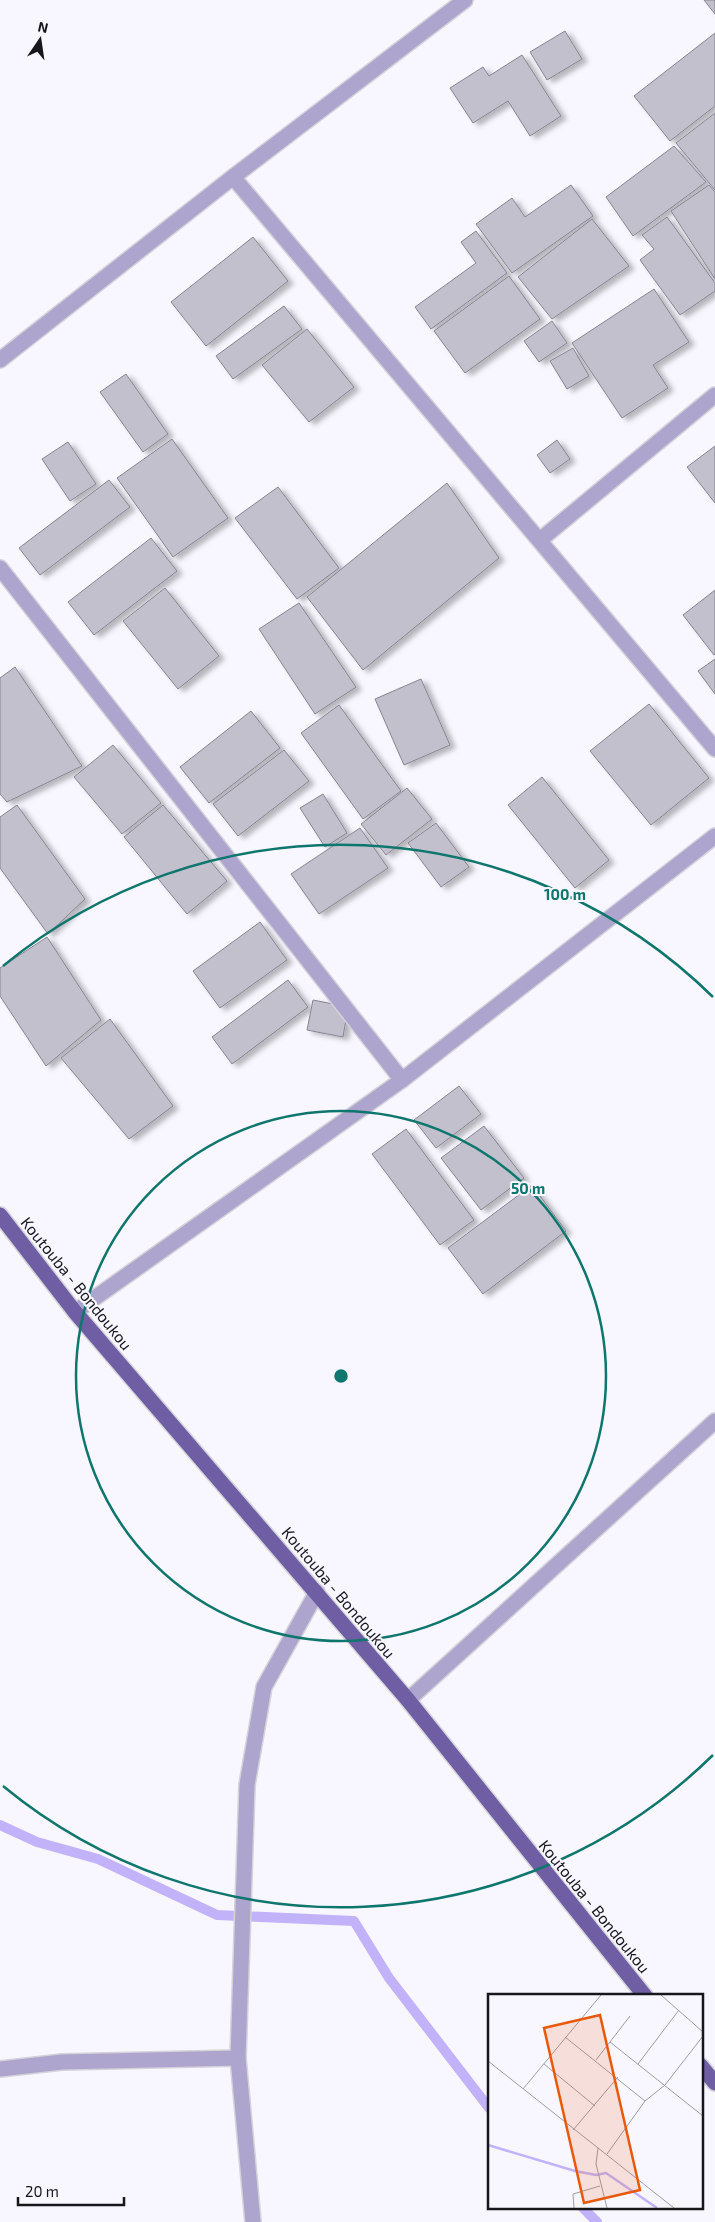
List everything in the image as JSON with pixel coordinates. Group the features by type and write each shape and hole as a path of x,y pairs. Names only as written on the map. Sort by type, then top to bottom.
{"main road":[{"name":"Koutouba - Bondoukou","path":"0,1215 75,1312 408,1700 643,1994"},
{"path":"702,2067 715,2083"}],"street":[{"path":"0,360 233,177 465,0"},
{"path":"233,177 715,749"},
{"path":"540,540 715,396"},
{"path":"0,568 402,1080"},
{"path":"75,1312 402,1080 715,836"},
{"path":"408,1700 715,1421"},
{"path":"253,2222 238,2058 247,1784 264,1687 316,1592"},
{"path":"0,2069 62,2062 238,2058"}],"building":[{"path":"704,0 715,0 715,14"},
{"path":"565,31 582,59 547,80 530,52"},
{"path":"715,33 715,106 670,141 634,96"},
{"path":"522,55 561,116 530,136 508,101 473,123 450,88 483,67 489,76"},
{"path":"715,113 715,190 676,143"},
{"path":"674,146 706,182 633,236 606,197"},
{"path":"571,185 593,216 512,273 476,224 512,198 525,217"},
{"path":"709,185 715,192 715,279 671,211"},
{"path":"667,217 715,283 715,291 680,315 640,260 654,249 642,235"},
{"path":"592,219 629,266 552,319 518,277"},
{"path":"476,231 507,273 431,329 415,307 476,263 461,242"},
{"path":"253,237 288,281 206,346 171,302"},
{"path":"509,276 540,319 465,373 434,331"},
{"path":"654,289 689,342 653,365 668,388 622,418 572,343"},
{"path":"284,306 302,329 233,379 216,356"},
{"path":"552,321 567,343 539,362 524,341"},
{"path":"307,329 354,387 309,422 262,365"},
{"path":"573,348 589,376 567,389 550,361"},
{"path":"126,374 168,434 143,452 100,392"},
{"path":"172,439 228,518 173,557 117,478"},
{"path":"557,440 570,459 550,473 537,455"},
{"path":"68,442 96,484 70,501 42,459"},
{"path":"715,446 715,503 687,467"},
{"path":"109,480 130,507 40,575 19,548"},
{"path":"447,483 499,558 363,670 307,597"},
{"path":"278,487 339,568 297,599 235,518"},
{"path":"151,538 177,571 94,635 68,602"},
{"path":"165,588 219,656 178,689 123,621"},
{"path":"715,590 715,654 714,655 683,615"},
{"path":"299,603 356,687 315,714 259,629"},
{"path":"715,659 715,694 698,671"},
{"path":"15,667 82,766 7,802 0,794 0,678"},
{"path":"421,679 450,745 404,765 375,699"},
{"path":"649,704 709,778 651,825 590,751"},
{"path":"339,705 401,791 363,819 301,733"},
{"path":"251,711 280,748 209,803 180,767"},
{"path":"113,745 161,803 122,834 74,777"},
{"path":"284,750 309,781 238,836 213,804"},
{"path":"542,777 609,860 575,888 508,805"},
{"path":"407,788 432,819 386,855 361,824"},
{"path":"323,794 347,833 325,847 300,808"},
{"path":"17,805 85,899 48,934 0,868 0,817"},
{"path":"163,805 227,881 187,914 124,837"},
{"path":"436,823 469,867 441,887 408,843"},
{"path":"360,828 388,868 319,914 291,874"},
{"path":"260,922 287,960 220,1008 193,971"},
{"path":"47,937 101,1020 46,1066 0,996 0,968"},
{"path":"288,980 308,1007 232,1064 212,1037"},
{"path":"313,1000 348,1007 343,1037 307,1030"},
{"path":"110,1019 173,1106 129,1139 61,1058"},
{"path":"459,1086 481,1114 436,1148 414,1120"},
{"path":"484,1126 524,1178 481,1210 441,1158"},
{"path":"406,1129 474,1220 440,1245 372,1154"},
{"path":"532,1185 566,1231 483,1294 448,1248"}],"waterway":[{"path":"0,1825 37,1842 98,1859 217,1915 354,1921 389,1978 488,2107"},
{"path":"585,2210 597,2222"}]}
